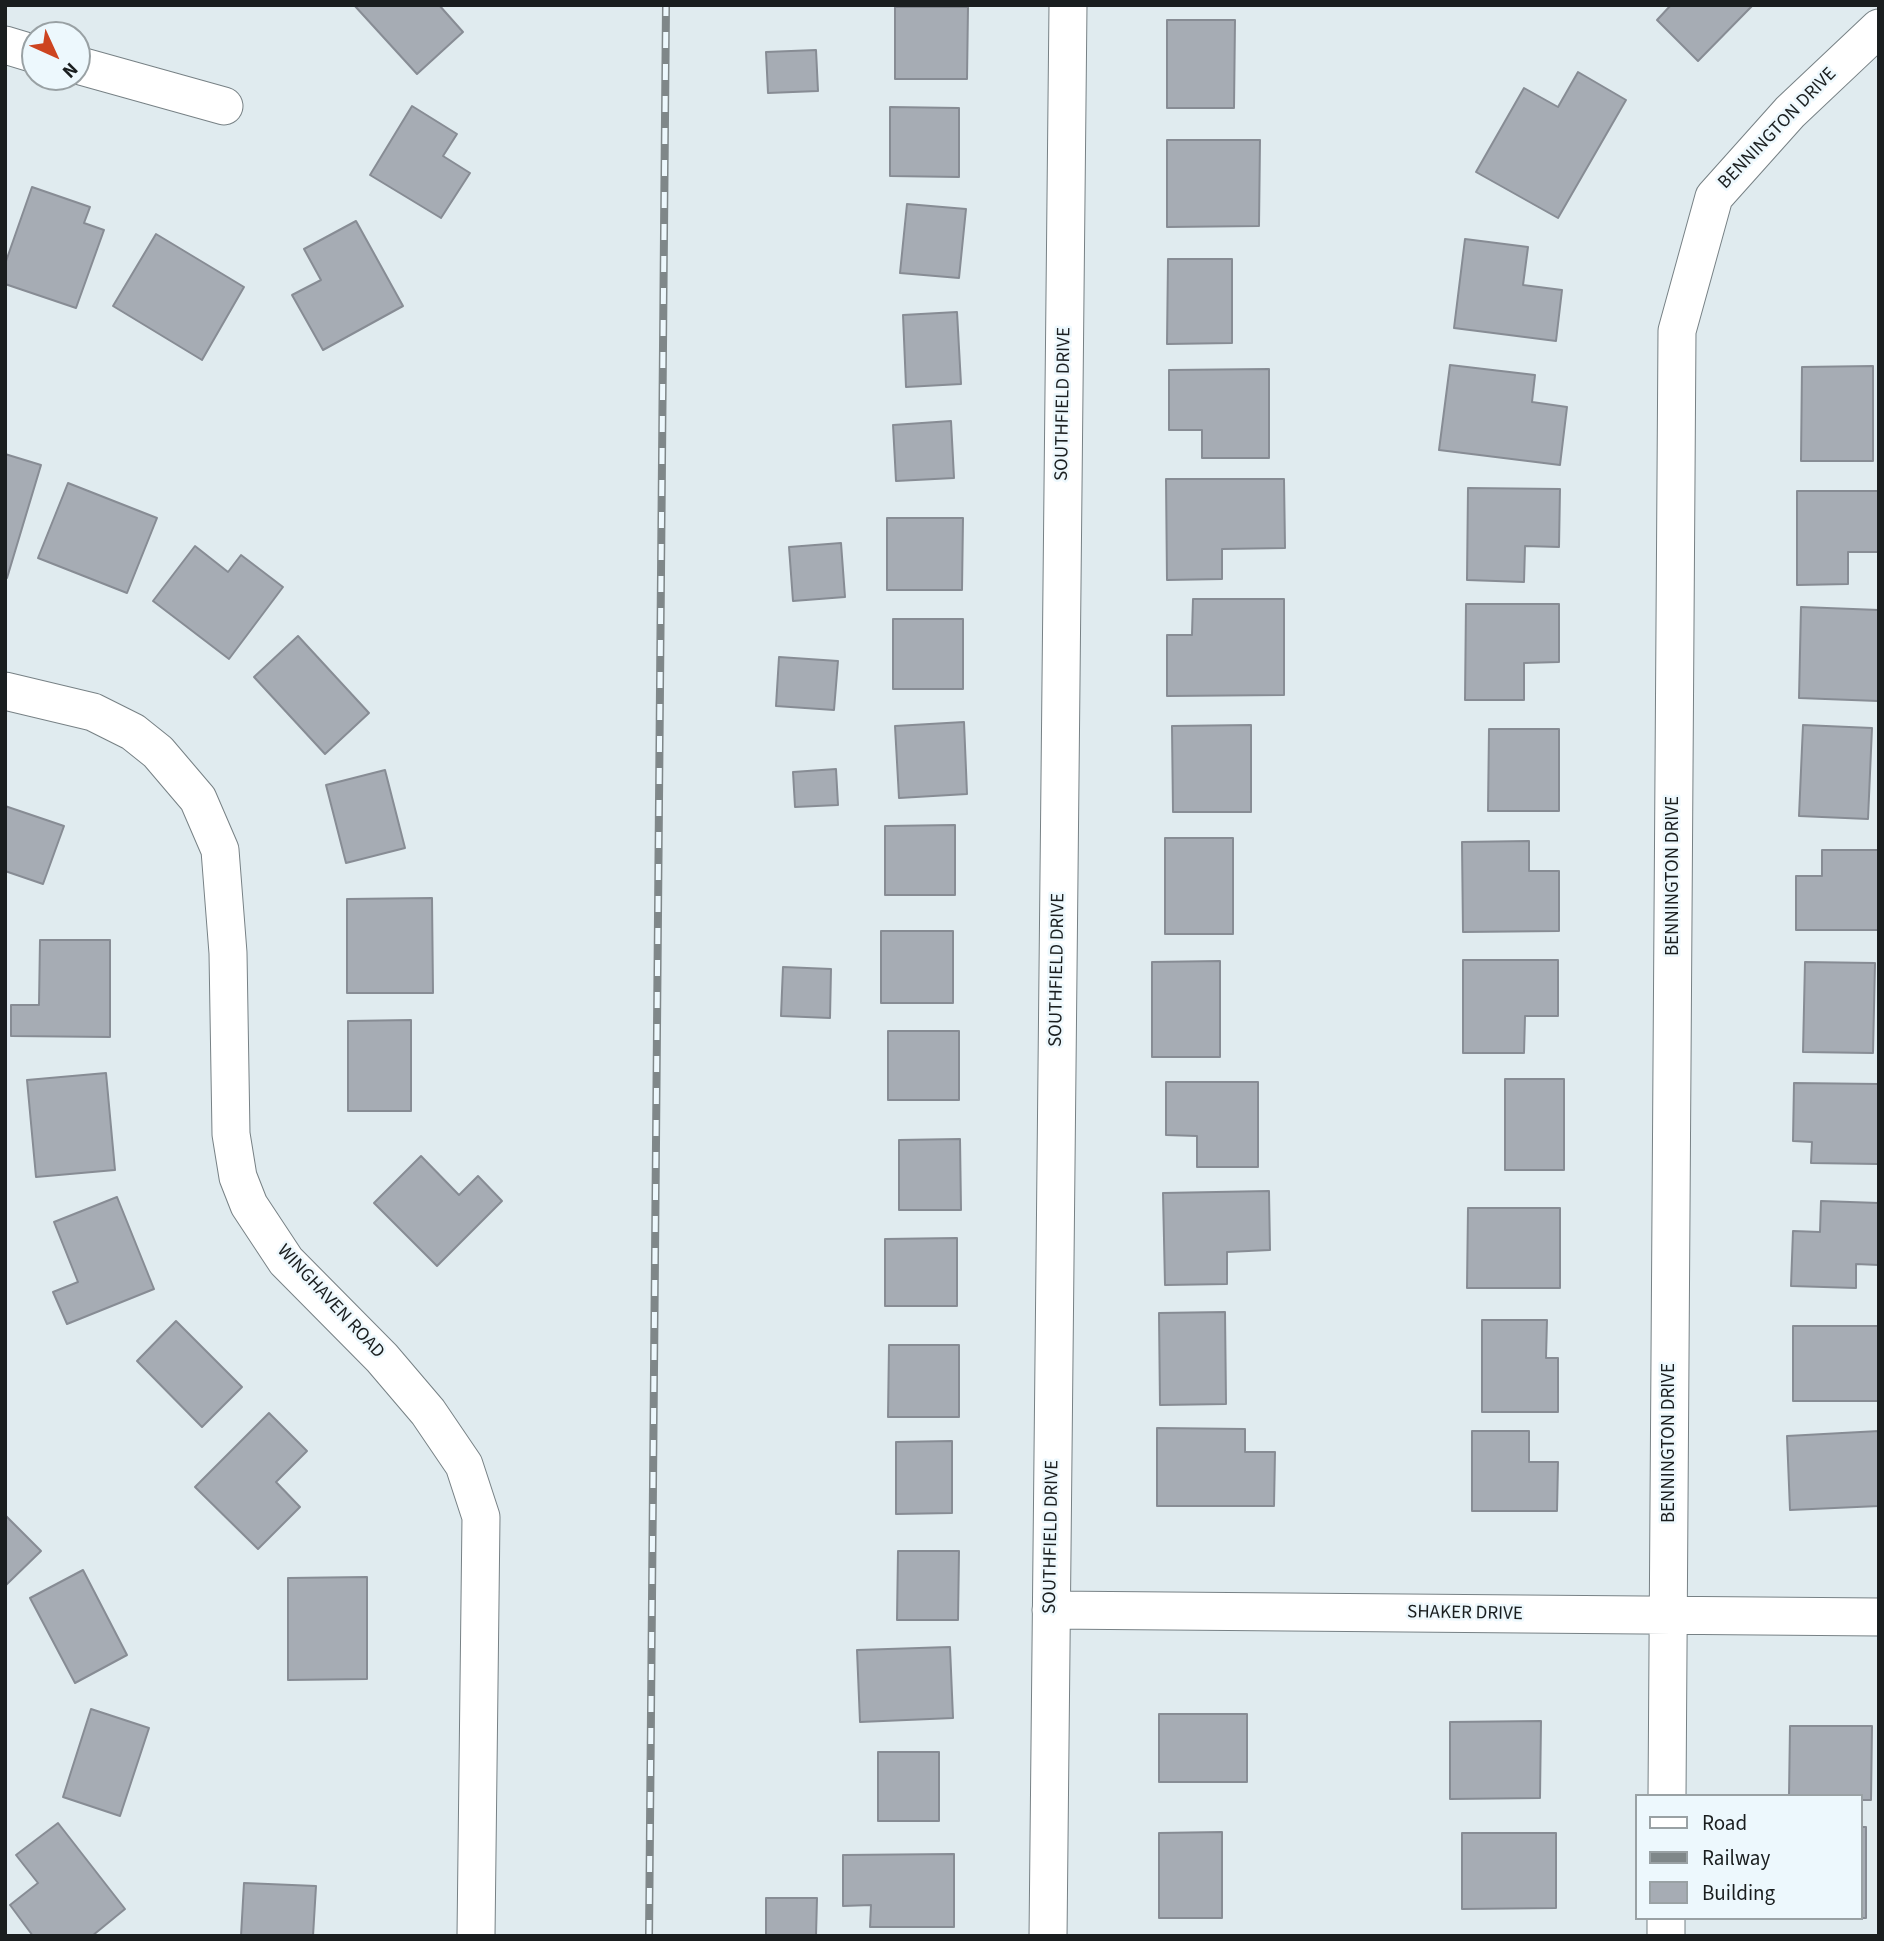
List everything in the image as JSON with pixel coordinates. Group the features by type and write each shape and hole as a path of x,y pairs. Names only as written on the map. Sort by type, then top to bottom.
{"street":[{"name":"SOUTHFIELD DRIVE","path":"1048,1936 1068,5"},
{"name":"BENNINGTON DRIVE","path":"1667,1794 1677,331 1714,197 1790,112 1879,28"},
{"path":"91,69 224,106"},
{"name":"WINGHAVEN ROAD","path":"5,691 93,712 133,732 158,752 198,799 220,850 228,953 231,1134 238,1177 249,1205 286,1262 382,1358 428,1412 464,1465 481,1517 476,1936"},
{"name":"SHAKER DRIVE","path":"1051,1610 1879,1617"}],"building":[{"path":"354,5 439,5 463,32 417,74"},
{"path":"1671,5 1753,5 1698,61 1657,20"},
{"path":"895,7 968,7 967,79 895,79"},
{"path":"1167,20 1235,20 1234,108 1167,108"},
{"path":"816,50 818,91 768,93 766,52"},
{"path":"1578,72 1626,100 1558,218 1476,172 1524,88 1558,107"},
{"path":"412,106 457,134 443,156 470,173 441,218 370,175"},
{"path":"890,107 959,108 959,177 890,176"},
{"path":"1167,140 1260,140 1259,226 1167,227"},
{"path":"32,187 90,207 84,223 104,230 76,308 5,284 5,264"},
{"path":"907,204 966,209 959,278 900,273"},
{"path":"356,221 403,306 323,350 292,295 321,280 304,249"},
{"path":"156,234 244,287 202,360 113,306"},
{"path":"1465,239 1528,247 1523,285 1562,290 1556,341 1454,328"},
{"path":"1168,259 1232,259 1232,343 1167,344"},
{"path":"957,312 961,384 906,387 903,315"},
{"path":"1450,365 1535,375 1532,402 1567,407 1560,465 1439,450"},
{"path":"1873,366 1873,461 1801,461 1802,367"},
{"path":"1269,369 1269,458 1202,458 1202,430 1169,430 1169,370"},
{"path":"951,421 954,478 896,481 893,425"},
{"path":"5,454 41,465 7,578 5,577"},
{"path":"1166,479 1284,479 1285,548 1222,549 1222,579 1167,580"},
{"path":"68,483 157,518 127,593 38,558"},
{"path":"1468,488 1560,489 1559,547 1525,546 1524,582 1467,580"},
{"path":"1797,491 1879,491 1879,552 1848,552 1848,584 1797,585"},
{"path":"887,518 963,518 962,590 887,590"},
{"path":"841,543 845,597 793,601 789,547"},
{"path":"195,546 228,572 241,555 283,587 229,659 153,601"},
{"path":"1193,599 1284,599 1284,695 1167,696 1167,635 1192,635"},
{"path":"1466,604 1559,604 1559,662 1524,663 1524,700 1465,700"},
{"path":"1801,607 1879,610 1878,701 1799,698"},
{"path":"893,619 963,619 963,689 893,689"},
{"path":"298,636 369,713 325,754 254,677"},
{"path":"779,657 838,661 834,710 776,706"},
{"path":"964,722 967,794 899,798 895,726"},
{"path":"1251,725 1251,812 1173,812 1172,726"},
{"path":"1803,725 1872,728 1868,819 1799,816"},
{"path":"1489,729 1559,729 1559,811 1488,811"},
{"path":"836,769 838,805 795,807 793,772"},
{"path":"385,770 405,848 346,863 326,785"},
{"path":"5,806 64,826 43,884 5,871"},
{"path":"955,825 955,895 885,895 885,826"},
{"path":"1165,838 1233,838 1233,934 1165,934"},
{"path":"1529,841 1529,871 1559,871 1559,931 1463,932 1462,842"},
{"path":"1822,850 1879,850 1879,930 1796,930 1796,876 1822,876"},
{"path":"432,898 433,993 347,993 347,899"},
{"path":"881,931 953,931 953,1003 881,1003"},
{"path":"40,940 110,940 110,1037 11,1036 11,1005 39,1005"},
{"path":"1463,960 1558,960 1558,1016 1525,1016 1524,1053 1463,1053"},
{"path":"1220,961 1220,1057 1152,1057 1152,962"},
{"path":"1805,962 1875,963 1873,1053 1803,1052"},
{"path":"783,967 831,969 830,1018 781,1016"},
{"path":"411,1020 411,1111 348,1111 348,1021"},
{"path":"888,1031 959,1031 959,1100 888,1100"},
{"path":"106,1073 115,1170 36,1177 27,1080"},
{"path":"1505,1079 1564,1079 1564,1170 1505,1170"},
{"path":"1166,1082 1258,1082 1258,1167 1197,1167 1197,1136 1166,1135"},
{"path":"1794,1083 1879,1084 1878,1164 1811,1163 1812,1142 1793,1141"},
{"path":"960,1139 961,1210 899,1210 899,1140"},
{"path":"421,1156 459,1195 478,1176 502,1201 437,1266 374,1203"},
{"path":"1269,1191 1270,1250 1227,1252 1227,1284 1165,1285 1163,1193"},
{"path":"117,1197 154,1289 67,1324 53,1292 78,1282 54,1222"},
{"path":"1821,1201 1879,1203 1879,1265 1856,1264 1856,1288 1791,1286 1793,1231 1820,1232"},
{"path":"1468,1208 1560,1208 1560,1288 1467,1288"},
{"path":"957,1238 957,1306 885,1306 885,1239"},
{"path":"1225,1312 1226,1404 1160,1405 1159,1313"},
{"path":"1482,1320 1547,1320 1546,1358 1558,1358 1558,1412 1482,1412"},
{"path":"176,1321 242,1387 202,1427 137,1361"},
{"path":"1793,1326 1879,1326 1879,1401 1793,1401"},
{"path":"889,1345 959,1345 959,1417 888,1417"},
{"path":"269,1413 307,1451 276,1482 300,1507 258,1549 195,1487"},
{"path":"1157,1428 1245,1429 1245,1452 1275,1452 1274,1506 1157,1506"},
{"path":"1472,1431 1529,1431 1529,1462 1558,1462 1557,1511 1472,1511"},
{"path":"1879,1431 1879,1506 1790,1510 1787,1436"},
{"path":"952,1441 952,1513 896,1514 896,1442"},
{"path":"5,1515 41,1551 5,1586"},
{"path":"898,1551 959,1551 958,1620 897,1620"},
{"path":"83,1570 127,1655 75,1683 30,1598"},
{"path":"367,1577 367,1679 288,1680 288,1578"},
{"path":"950,1647 953,1718 860,1722 857,1650"},
{"path":"91,1709 149,1728 120,1816 63,1797"},
{"path":"1159,1714 1247,1714 1247,1782 1159,1782"},
{"path":"1541,1721 1540,1798 1450,1799 1450,1722"},
{"path":"1790,1726 1872,1726 1871,1800 1863,1800 1863,1794 1789,1794"},
{"path":"878,1752 939,1752 939,1821 878,1821"},
{"path":"58,1823 125,1909 92,1936 33,1936 10,1905 38,1883 16,1855"},
{"path":"1863,1827 1866,1827 1866,1918 1863,1918"},
{"path":"1222,1832 1222,1918 1159,1918 1159,1833"},
{"path":"1462,1833 1556,1833 1556,1908 1462,1909"},
{"path":"954,1854 954,1927 870,1927 871,1905 843,1906 843,1855"},
{"path":"244,1883 316,1886 313,1936 241,1936"},
{"path":"766,1898 817,1898 816,1936 766,1936"}],"railway":[{"path":"649,1936 666,5"}]}
